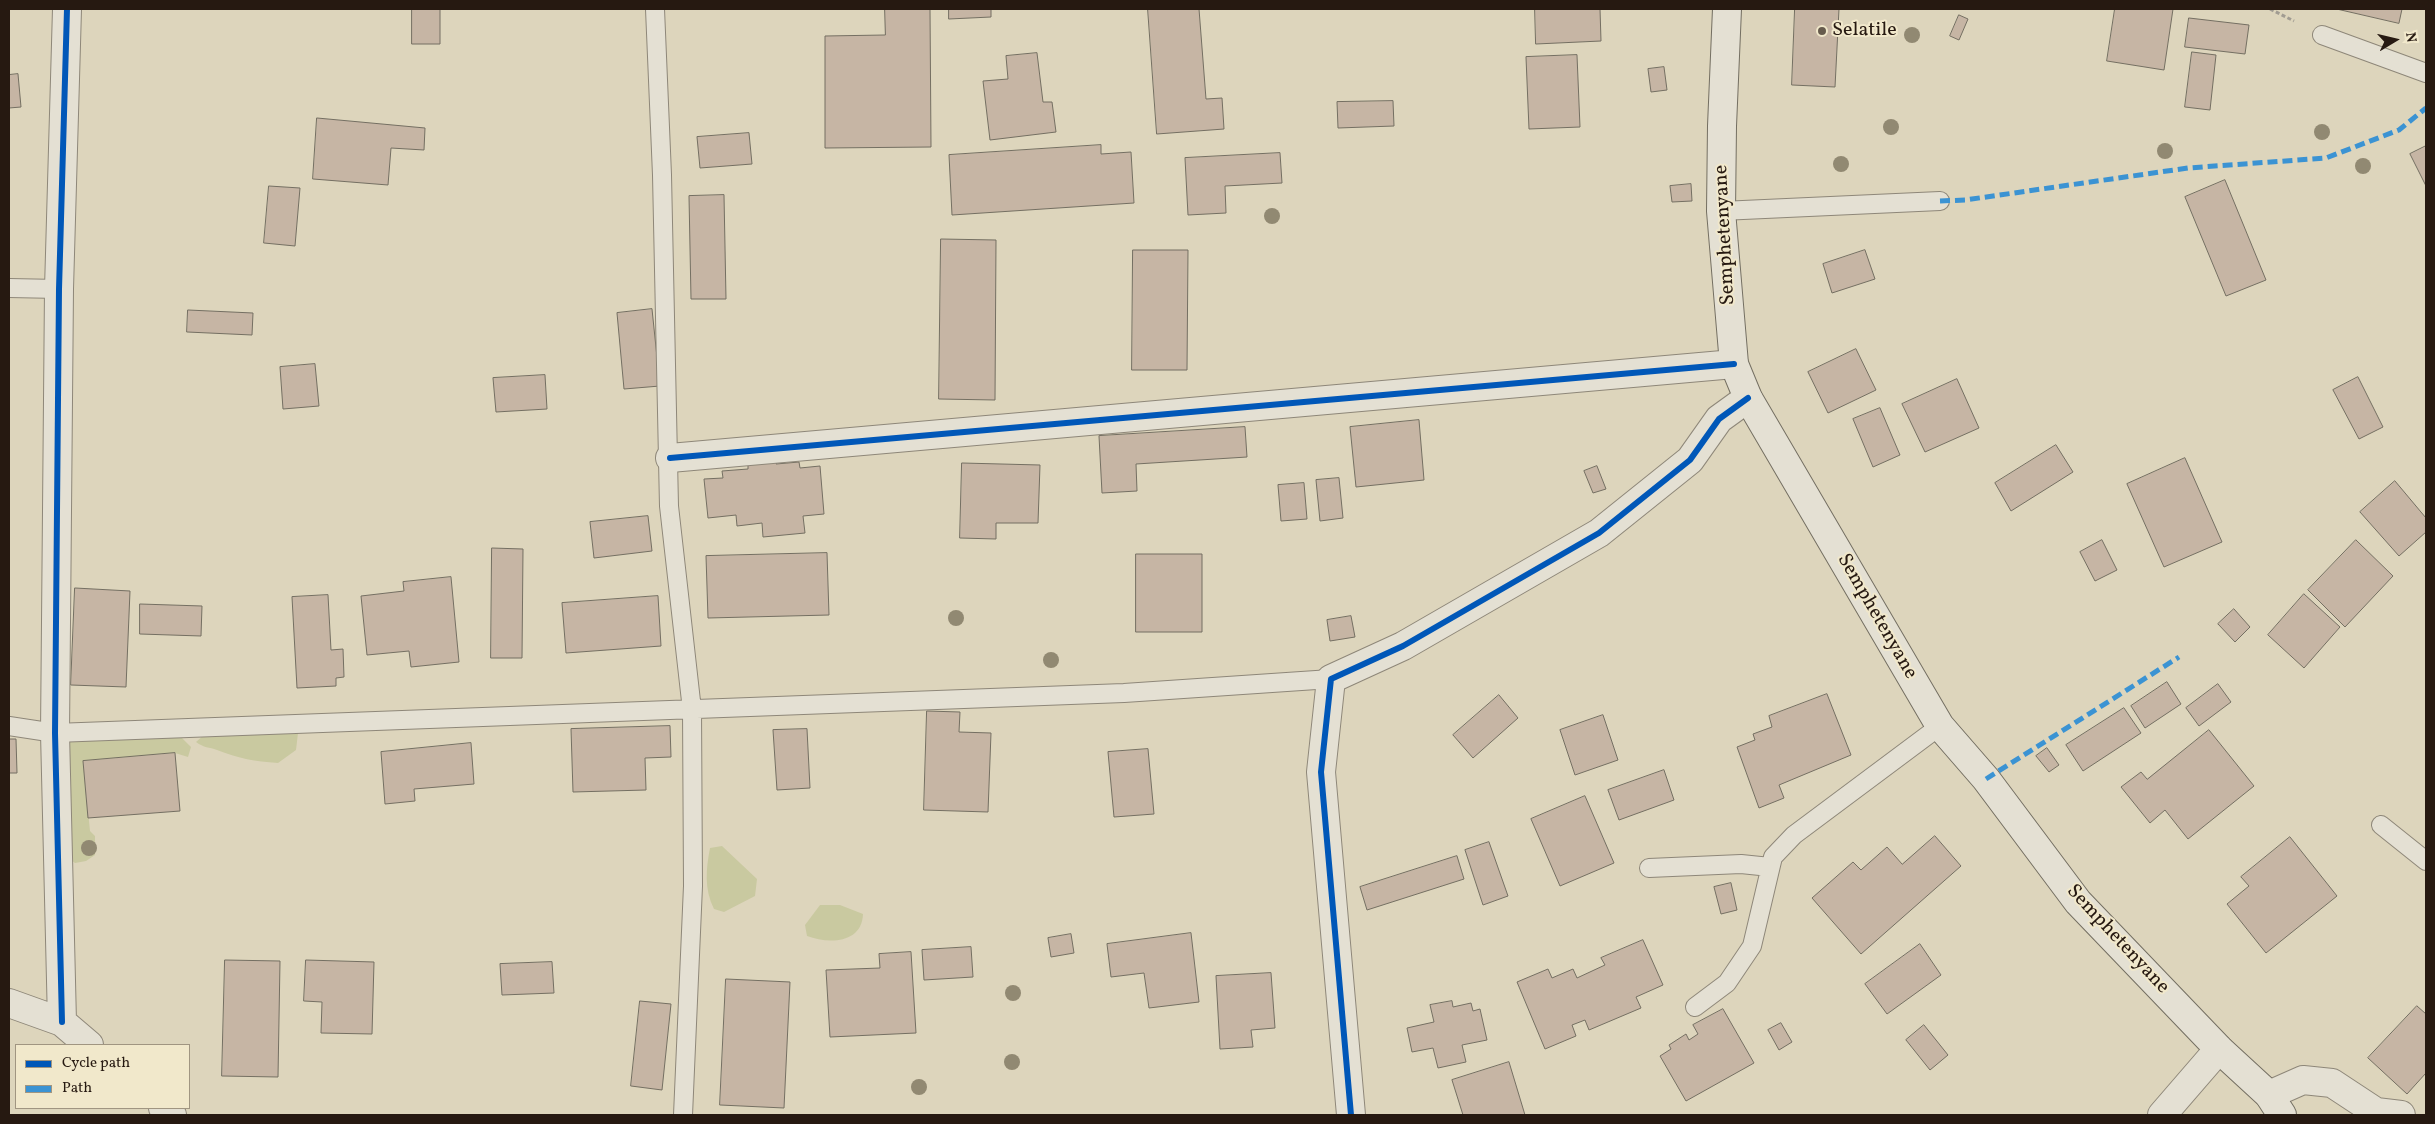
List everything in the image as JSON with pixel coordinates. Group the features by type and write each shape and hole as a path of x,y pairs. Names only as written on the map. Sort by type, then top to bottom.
{"street":[{"path":"62,1022 56,733 60,289 67,9"},
{"name":"Semphetenyane","path":"1727,9 1722,126 1722,211 1734,364 1748,398 1940,726 1986,779 2078,902 2219,1049 2276,1105"},
{"path":"670,458 1734,364"},
{"path":"1351,1115 1321,772 1331,679 1403,646 1599,533 1690,460 1719,419 1748,398"},
{"path":"9,1003 62,1022 88,1044"},
{"path":"2162,1115 2219,1049"},
{"path":"2276,1105 2302,1080 2332,1083 2376,1112 2401,1115"}],"lane":[{"path":"655,9 670,458 669,506 692,710 693,886 683,1115"},
{"path":"2322,35 2426,73"},
{"path":"1722,211 1940,200"},
{"path":"9,288 60,289"},
{"path":"9,726 56,733 1124,692 1331,679"},
{"path":"1695,1007 1728,984 1752,946 1773,857 1794,835 1940,726"},
{"path":"2381,825 2426,861"},
{"path":"1648,868 1741,864 1770,867"}],"green space":[{"path":"284,730 298,733 296,750 278,763 240,758 196,742 205,734"},
{"path":"179,735 191,747 188,757 175,753 83,761 90,831 95,836 95,855 86,861 75,863 66,856 64,740 163,738"},
{"path":"722,846 757,879 755,896 724,912 714,909 707,886 710,848"},
{"path":"820,905 840,905 863,914 857,931 850,936 834,940 815,939 807,936 805,925"}],"building":[{"path":"412,9 440,9 440,44 412,44"},
{"path":"885,9 930,9 931,147 825,148 825,36 885,35"},
{"path":"949,9 991,9 991,17 949,19"},
{"path":"1148,9 1199,9 1206,99 1222,98 1224,129 1157,134"},
{"path":"1535,9 1600,9 1601,41 1536,44"},
{"path":"1795,9 1839,9 1835,87 1792,85"},
{"path":"2115,9 2173,9 2164,70 2107,61"},
{"path":"2337,9 2402,9 2399,23"},
{"path":"1959,15 1968,19 1959,40 1950,36"},
{"path":"2189,18 2249,25 2245,54 2185,47"},
{"path":"2192,52 2216,55 2210,110 2185,107"},
{"path":"1037,53 1043,102 1052,102 1056,132 990,140 983,81 1008,79 1006,56"},
{"path":"1577,55 1580,127 1529,129 1526,57"},
{"path":"1664,67 1667,90 1651,92 1648,69"},
{"path":"18,74 21,107 9,108 9,75"},
{"path":"1393,101 1394,126 1338,128 1337,102"},
{"path":"317,118 425,128 424,150 391,148 388,185 313,179"},
{"path":"749,133 752,164 700,168 697,137"},
{"path":"1101,145 1101,154 1131,152 1134,203 952,215 949,155"},
{"path":"2426,146 2426,186 2410,154"},
{"path":"1280,153 1282,183 1225,186 1226,213 1188,215 1185,158"},
{"path":"2225,180 2266,280 2226,296 2185,197"},
{"path":"1691,184 1692,201 1672,202 1670,186"},
{"path":"269,186 300,188 295,246 264,243"},
{"path":"724,195 726,299 691,299 689,196"},
{"path":"941,239 996,240 995,400 939,399"},
{"path":"1133,250 1188,250 1187,370 1132,370"},
{"path":"1865,250 1875,279 1832,293 1823,264"},
{"path":"652,309 660,386 624,389 617,313"},
{"path":"188,310 253,313 252,335 187,332"},
{"path":"1856,349 1876,390 1828,413 1808,372"},
{"path":"315,364 319,406 283,409 280,367"},
{"path":"545,375 547,409 496,412 493,378"},
{"path":"2358,377 2383,427 2359,439 2333,390"},
{"path":"1957,379 1979,428 1925,452 1902,404"},
{"path":"1880,408 1900,455 1873,467 1853,419"},
{"path":"1419,420 1424,480 1356,487 1350,427"},
{"path":"1245,427 1247,457 1136,464 1137,491 1102,493 1099,436"},
{"path":"2056,445 2073,472 2011,511 1995,483"},
{"path":"2185,458 2222,542 2164,567 2127,484"},
{"path":"777,462 776,464 799,462 800,468 820,466 824,514 803,516 805,533 763,537 762,523 737,526 736,515 708,518 704,479 723,478 722,471 748,469 748,464"},
{"path":"962,463 1040,465 1038,523 996,523 996,539 960,538"},
{"path":"1597,466 1606,489 1593,493 1584,471"},
{"path":"1339,478 1343,518 1320,521 1316,480"},
{"path":"2395,481 2426,518 2426,532 2399,556 2360,512"},
{"path":"1304,483 1307,519 1281,521 1278,485"},
{"path":"648,516 652,551 594,558 590,522"},
{"path":"2102,540 2117,570 2095,581 2080,552"},
{"path":"2356,540 2393,576 2345,627 2308,590"},
{"path":"492,548 523,549 522,658 491,658"},
{"path":"827,553 829,615 708,618 706,556"},
{"path":"1136,554 1202,554 1202,632 1136,632"},
{"path":"451,577 459,662 411,667 409,651 367,655 361,596 404,591 403,582"},
{"path":"75,588 130,591 126,687 71,685"},
{"path":"2304,594 2340,627 2304,668 2268,635"},
{"path":"328,595 331,650 343,649 344,677 336,678 336,686 297,688 292,597"},
{"path":"658,596 661,646 566,653 562,603"},
{"path":"140,604 202,606 201,636 140,634"},
{"path":"2234,609 2250,627 2235,642 2218,624"},
{"path":"1351,616 1355,637 1330,641 1327,620"},
{"path":"2167,682 2181,704 2145,728 2131,706"},
{"path":"2218,684 2231,702 2199,726 2186,708"},
{"path":"1827,694 1851,755 1779,785 1784,798 1759,808 1737,747 1755,740 1753,734 1772,727 1769,716"},
{"path":"1499,695 1518,718 1473,758 1453,735"},
{"path":"2124,708 2141,733 2083,771 2066,745"},
{"path":"927,711 960,712 959,732 991,733 988,812 924,810"},
{"path":"1603,715 1618,760 1575,775 1560,730"},
{"path":"670,726 671,757 645,758 646,790 573,792 571,729"},
{"path":"807,729 810,788 777,790 773,730"},
{"path":"2209,730 2254,786 2188,839 2165,810 2150,823 2121,787 2141,772 2147,779"},
{"path":"9,739 16,739 17,773 9,773"},
{"path":"471,743 474,784 414,789 415,801 385,804 381,752"},
{"path":"2047,748 2059,765 2049,772 2036,756"},
{"path":"1148,749 1154,814 1114,817 1108,752"},
{"path":"175,753 180,811 88,818 83,761"},
{"path":"1664,770 1674,800 1619,820 1608,790"},
{"path":"1585,796 1614,863 1560,886 1531,819"},
{"path":"1935,836 1961,866 1861,954 1812,898 1853,862 1861,870 1887,847 1902,864"},
{"path":"2290,837 2337,896 2266,953 2227,904 2249,886 2241,877"},
{"path":"1489,842 1508,896 1483,905 1465,850"},
{"path":"1457,856 1464,879 1367,910 1360,887"},
{"path":"1731,883 1737,910 1721,914 1714,887"},
{"path":"1191,933 1199,1002 1149,1008 1144,973 1111,977 1107,944"},
{"path":"1071,934 1074,953 1051,957 1048,938"},
{"path":"1643,940 1663,985 1636,997 1641,1008 1589,1030 1585,1020 1572,1025 1576,1036 1545,1049 1517,982 1548,969 1552,978 1573,969 1577,978 1605,965 1601,958"},
{"path":"1920,944 1941,975 1887,1014 1865,984"},
{"path":"971,947 973,977 924,980 922,950"},
{"path":"911,952 916,1033 830,1037 826,970 880,968 879,954"},
{"path":"225,960 280,961 278,1077 222,1076"},
{"path":"306,960 374,962 372,1034 321,1033 322,1002 304,1001"},
{"path":"552,962 554,993 502,995 500,964"},
{"path":"1271,973 1275,1028 1251,1030 1253,1047 1220,1049 1216,976"},
{"path":"726,979 790,982 784,1108 720,1105"},
{"path":"640,1001 671,1004 662,1090 631,1086"},
{"path":"1452,1001 1453,1007 1471,1003 1473,1011 1480,1009 1487,1040 1462,1045 1466,1062 1438,1068 1433,1048 1412,1052 1407,1028 1434,1022 1430,1005"},
{"path":"2417,1006 2426,1014 2426,1073 2407,1094 2368,1058"},
{"path":"1723,1009 1754,1063 1686,1101 1660,1056 1671,1049 1669,1045 1686,1034 1689,1040 1698,1034 1693,1025"},
{"path":"1781,1023 1792,1042 1779,1050 1768,1030"},
{"path":"1924,1025 1948,1055 1930,1070 1906,1040"},
{"path":"1509,1062 1525,1115 1463,1115 1452,1080"}],"marked path":[{"path":"1940,201 1965,200 2188,168 2326,158 2399,130 2426,108"},
{"path":"1986,779 2179,657"}],"cycle path":[{"path":"62,1022 55,733 59,289 67,9"},
{"path":"670,458 1734,364"},
{"path":"1351,1115 1321,772 1331,679 1403,646 1599,533 1690,460 1719,419 1748,398"}],"place":[{"name":"Selatile","path":"1822,31"}]}
